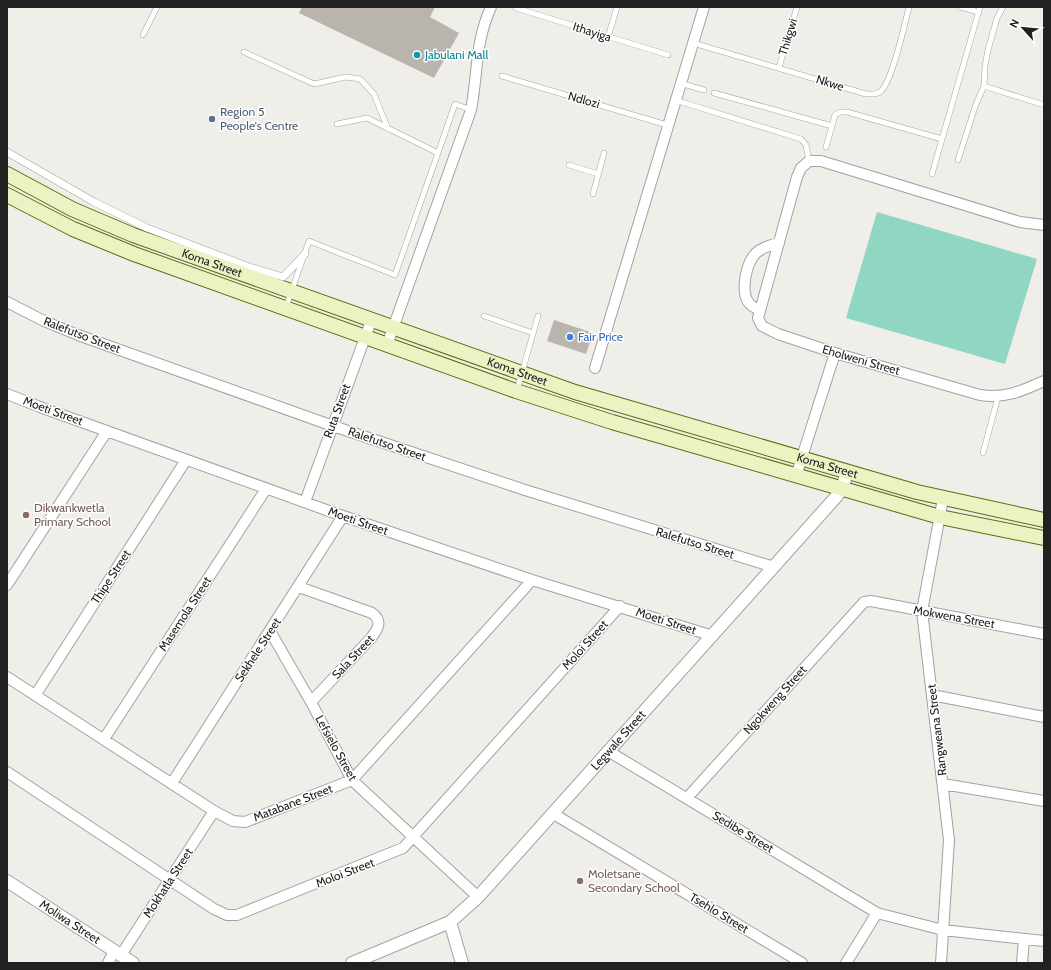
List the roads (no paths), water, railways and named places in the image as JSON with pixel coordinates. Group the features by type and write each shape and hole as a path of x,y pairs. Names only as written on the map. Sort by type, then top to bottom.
{"main road":[{"name":"Koma Street","path":"7,174 72,208 133,235 521,374 575,392 943,499 1044,520"},
{"name":"Koma Street","path":"7,195 52,218 111,245 516,391 612,422 940,517 1044,538"}],"street":[{"path":"387,345 471,110 480,38 491,7"},
{"path":"594,368 704,7"},
{"path":"7,152 94,202 147,228 249,267 283,277 304,254"},
{"path":"779,243 767,246 755,254 750,265 745,285 746,297 750,304 759,310 779,243 797,177 801,168 809,161 821,161 1020,222 1044,225"},
{"name":"Ralefutso Street","path":"7,302 65,330 332,426 525,490 774,567"},
{"name":"Eholweni Street","path":"759,310 758,318 762,326 769,331 835,353 980,395 998,397 1024,390 1044,381"},
{"name":"Ruta Street","path":"305,502 371,321"},
{"path":"796,476 835,353"},
{"name":"Moeti Street","path":"7,394 40,408 343,516 532,580 713,636"},
{"path":"7,585 107,431"},
{"name":"Thipe Street","path":"36,694 186,460"},
{"name":"Legwale Street","path":"352,963 450,922 478,897 552,812 713,636 842,489 847,472"},
{"name":"Masemola Street","path":"104,739 266,489"},
{"name":"Rangweana Street","path":"941,963 950,853 922,611 943,499"},
{"name":"Sekhele Street","path":"172,783 299,587 343,516"},
{"name":"Matabane Street","path":"7,677 36,694 214,811 233,821 245,822 352,780 532,580"},
{"name":"Sala Street","path":"299,587 372,613 377,618 379,623 378,629 371,638 310,702"},
{"name":"Mokwena Street","path":"864,602 922,611 1044,634"},
{"name":"Ngokweng Street","path":"687,798 864,602"},
{"name":"Moloi Street","path":"7,772 222,914 237,915 403,848 620,606"},
{"name":"Lefsielo Street","path":"270,631 352,780 478,897"},
{"path":"932,695 1044,717"},
{"name":"Sedibe Street","path":"608,751 877,912 943,930 1044,941"},
{"path":"943,784 1044,801"},
{"name":"Mokhatla Street","path":"108,963 118,953 169,880 214,811"},
{"name":"Tsehlo Street","path":"552,812 802,963"},
{"name":"Moliwa Street","path":"7,881 133,963"},
{"path":"846,963 877,912"},
{"path":"450,922 462,963"},
{"path":"1022,963 1024,939"}],"lane":[{"path":"143,35 157,7"},
{"path":"608,37 617,7"},
{"name":"Thikgwi","path":"779,67 797,7"},
{"name":"Nkwe","path":"693,43 779,67 866,94 878,93 884,87 888,79 910,7"},
{"path":"932,174 979,10 960,7"},
{"path":"958,160 974,110 984,86 985,66 988,50 997,18 1003,7"},
{"name":"Ithayiga","path":"516,8 668,56"},
{"path":"244,52 314,84 346,77 360,79 365,82 374,94 388,129"},
{"name":"Ndlozi","path":"502,76 667,125"},
{"path":"680,84 704,90"},
{"path":"984,86 1044,105"},
{"path":"714,93 832,126"},
{"path":"675,100 801,139 806,145 809,161"},
{"path":"286,308 290,292 309,241 395,275 455,104 471,110"},
{"path":"826,147 836,115 840,112 846,112 942,139"},
{"path":"337,124 368,118 438,153"},
{"path":"593,194 604,153"},
{"path":"569,165 598,174"},
{"path":"484,316 533,333"},
{"path":"516,391 538,316"},
{"path":"983,453 998,397"}],"place":[{"name":"Jabulani Mall","path":"417,55"},
{"name":"Region 5 People's Centre","path":"212,119"},
{"name":"Fair Price","path":"570,337"},
{"name":"Dikwankwetla Primary School","path":"26,515"},
{"name":"Moletsane Secondary School","path":"580,881"}]}
